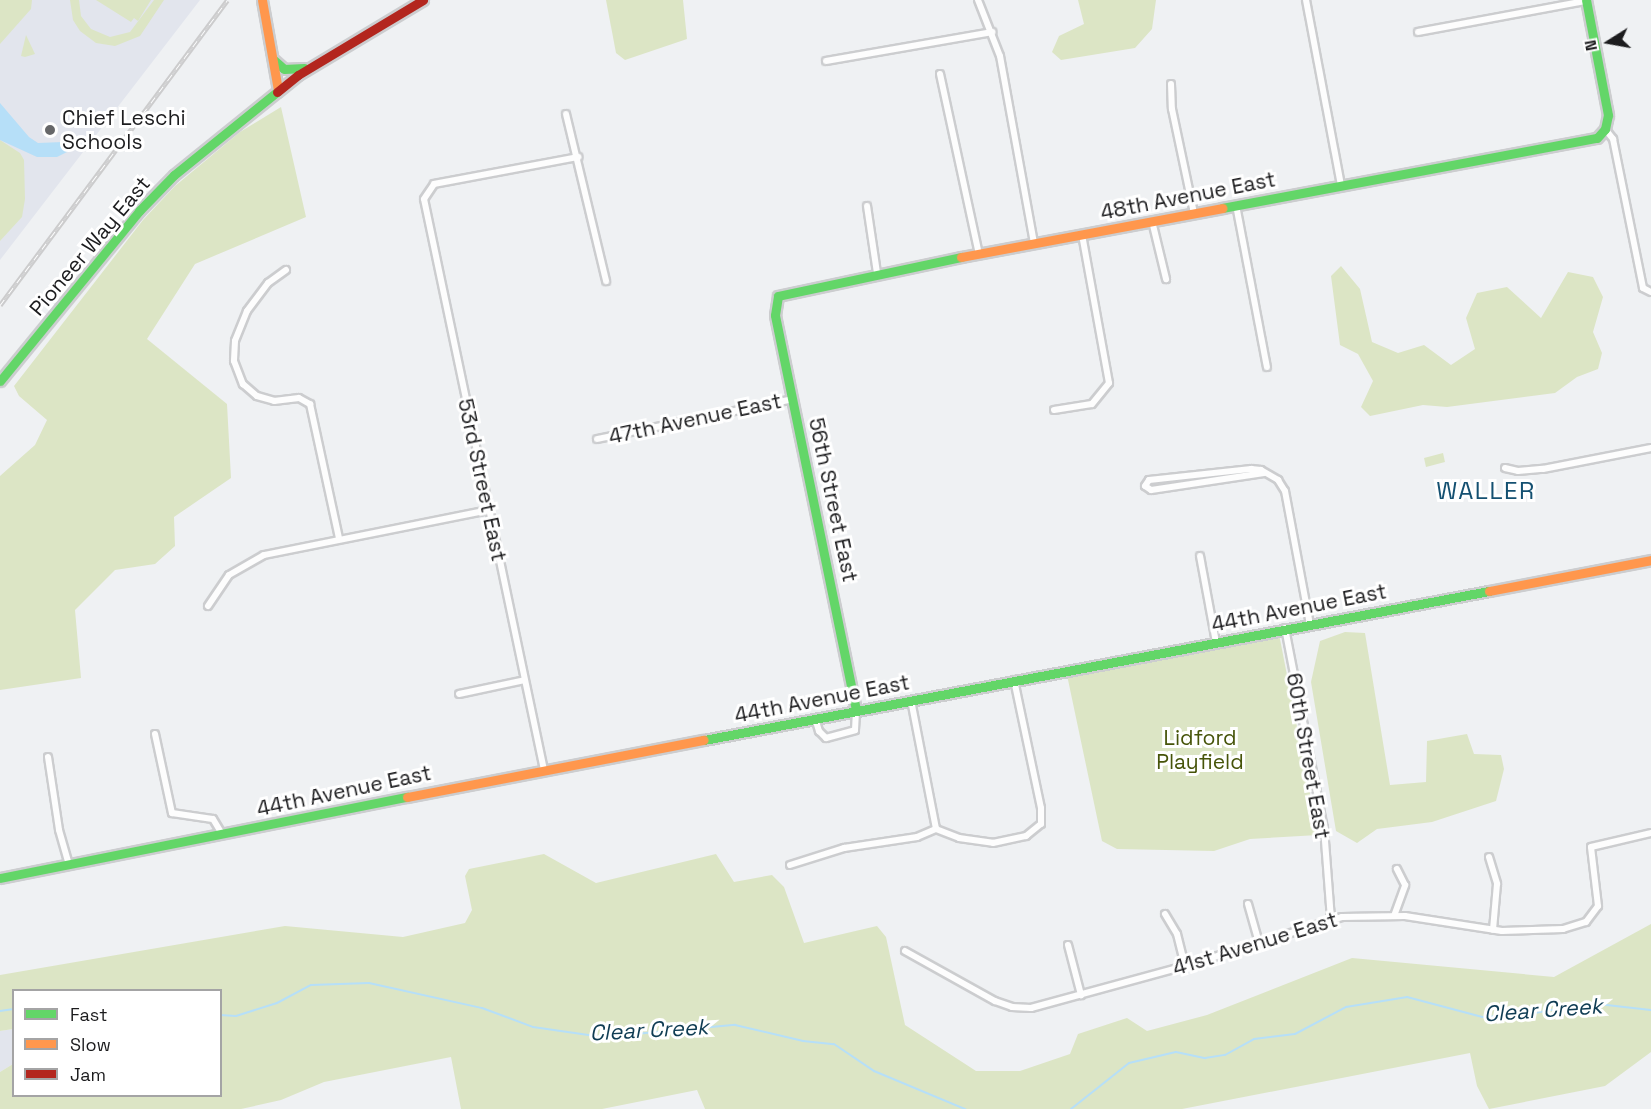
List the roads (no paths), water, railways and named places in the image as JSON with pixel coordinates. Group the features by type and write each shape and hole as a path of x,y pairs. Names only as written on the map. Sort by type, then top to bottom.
{"street":[{"path":"262,0 278,90"},
{"name":"Pioneer Way East","path":"0,381 158,191 278,90 312,66 423,0"},
{"path":"978,0 993,32 1000,56 1034,243"},
{"path":"1306,0 1341,185"},
{"path":"1418,32 1586,0 1608,115 1605,129 1613,139 1643,288 1651,292"},
{"path":"826,61 993,32"},
{"path":"272,56 287,70 312,66"},
{"path":"940,74 979,254"},
{"path":"1171,84 1172,109 1194,213"},
{"path":"566,114 606,281"},
{"name":"48th Avenue East","path":"776,298 786,291 877,273 1341,185 1584,142 1597,138 1605,129"},
{"name":"53rd Street East","path":"544,770 424,199 426,190 434,184 578,157"},
{"path":"1236,205 1268,367"},
{"path":"867,206 877,273"},
{"path":"1152,221 1166,279"},
{"path":"1054,410 1091,405 1109,384 1082,234"},
{"path":"285,270 268,283 247,311 235,341 234,361 243,384 257,396 274,402 299,398 310,404 339,538"},
{"name":"56th Street East","path":"776,298 775,315 856,710"},
{"name":"47th Avenue East","path":"597,439 793,399"},
{"path":"1505,468 1536,470 1651,448"},
{"path":"1264,473 1151,490 1145,486 1149,480 1243,470 1264,473 1278,480 1285,491 1310,624"},
{"path":"208,606 220,583 256,558 339,538 489,510"},
{"path":"1200,556 1216,642"},
{"name":"44th Avenue East","path":"0,878 544,770 1651,560"},
{"name":"60th Street East","path":"1285,628 1324,828 1331,919"},
{"path":"459,694 525,680"},
{"path":"790,865 844,848 917,837 936,829 966,840 993,843 1026,836 1038,829 1041,808 1014,680"},
{"path":"911,700 936,829"},
{"path":"815,718 823,736 834,736 855,730 856,710"},
{"path":"155,734 172,813 213,819 222,834"},
{"path":"48,757 59,830 69,865"},
{"name":"41st Avenue East","path":"905,951 1012,1007 1030,1008 1185,966 1331,919 1395,916 1493,930 1556,930 1583,923 1599,903 1591,847 1651,833"},
{"path":"1489,857 1497,884 1493,930"},
{"path":"1395,916 1405,885 1397,869"},
{"path":"1248,904 1259,943"},
{"path":"1165,914 1177,934 1185,966"},
{"path":"1068,945 1081,995"}],"water":[{"path":"0,103 29,137 38,143 63,142 71,150 57,157 37,157 0,140"}],"waterway":[{"name":"Clear Creek","path":"222,1015 236,1016 277,1003 311,985 369,983 482,1008 533,1027 602,1037 735,1025 803,1041 834,1044 874,1071 965,1109"},
{"name":"Clear Creek","path":"1071,1109 1129,1063 1176,1052 1205,1058 1225,1055 1254,1039 1295,1034 1346,1007 1407,997 1482,1017 1524,1015 1589,1003 1651,1010"},
{"name":"Clear Creek","path":"0,1011 12,1009"}],"railway":[{"path":"0,305 227,0"}],"place":[{"name":"Chief Leschi Schools","path":"50,130"}],"district":[{"name":"WALLER","path":"1486,491"}],"park label":[{"name":"Lidford Playfield","path":"1200,750"}]}
